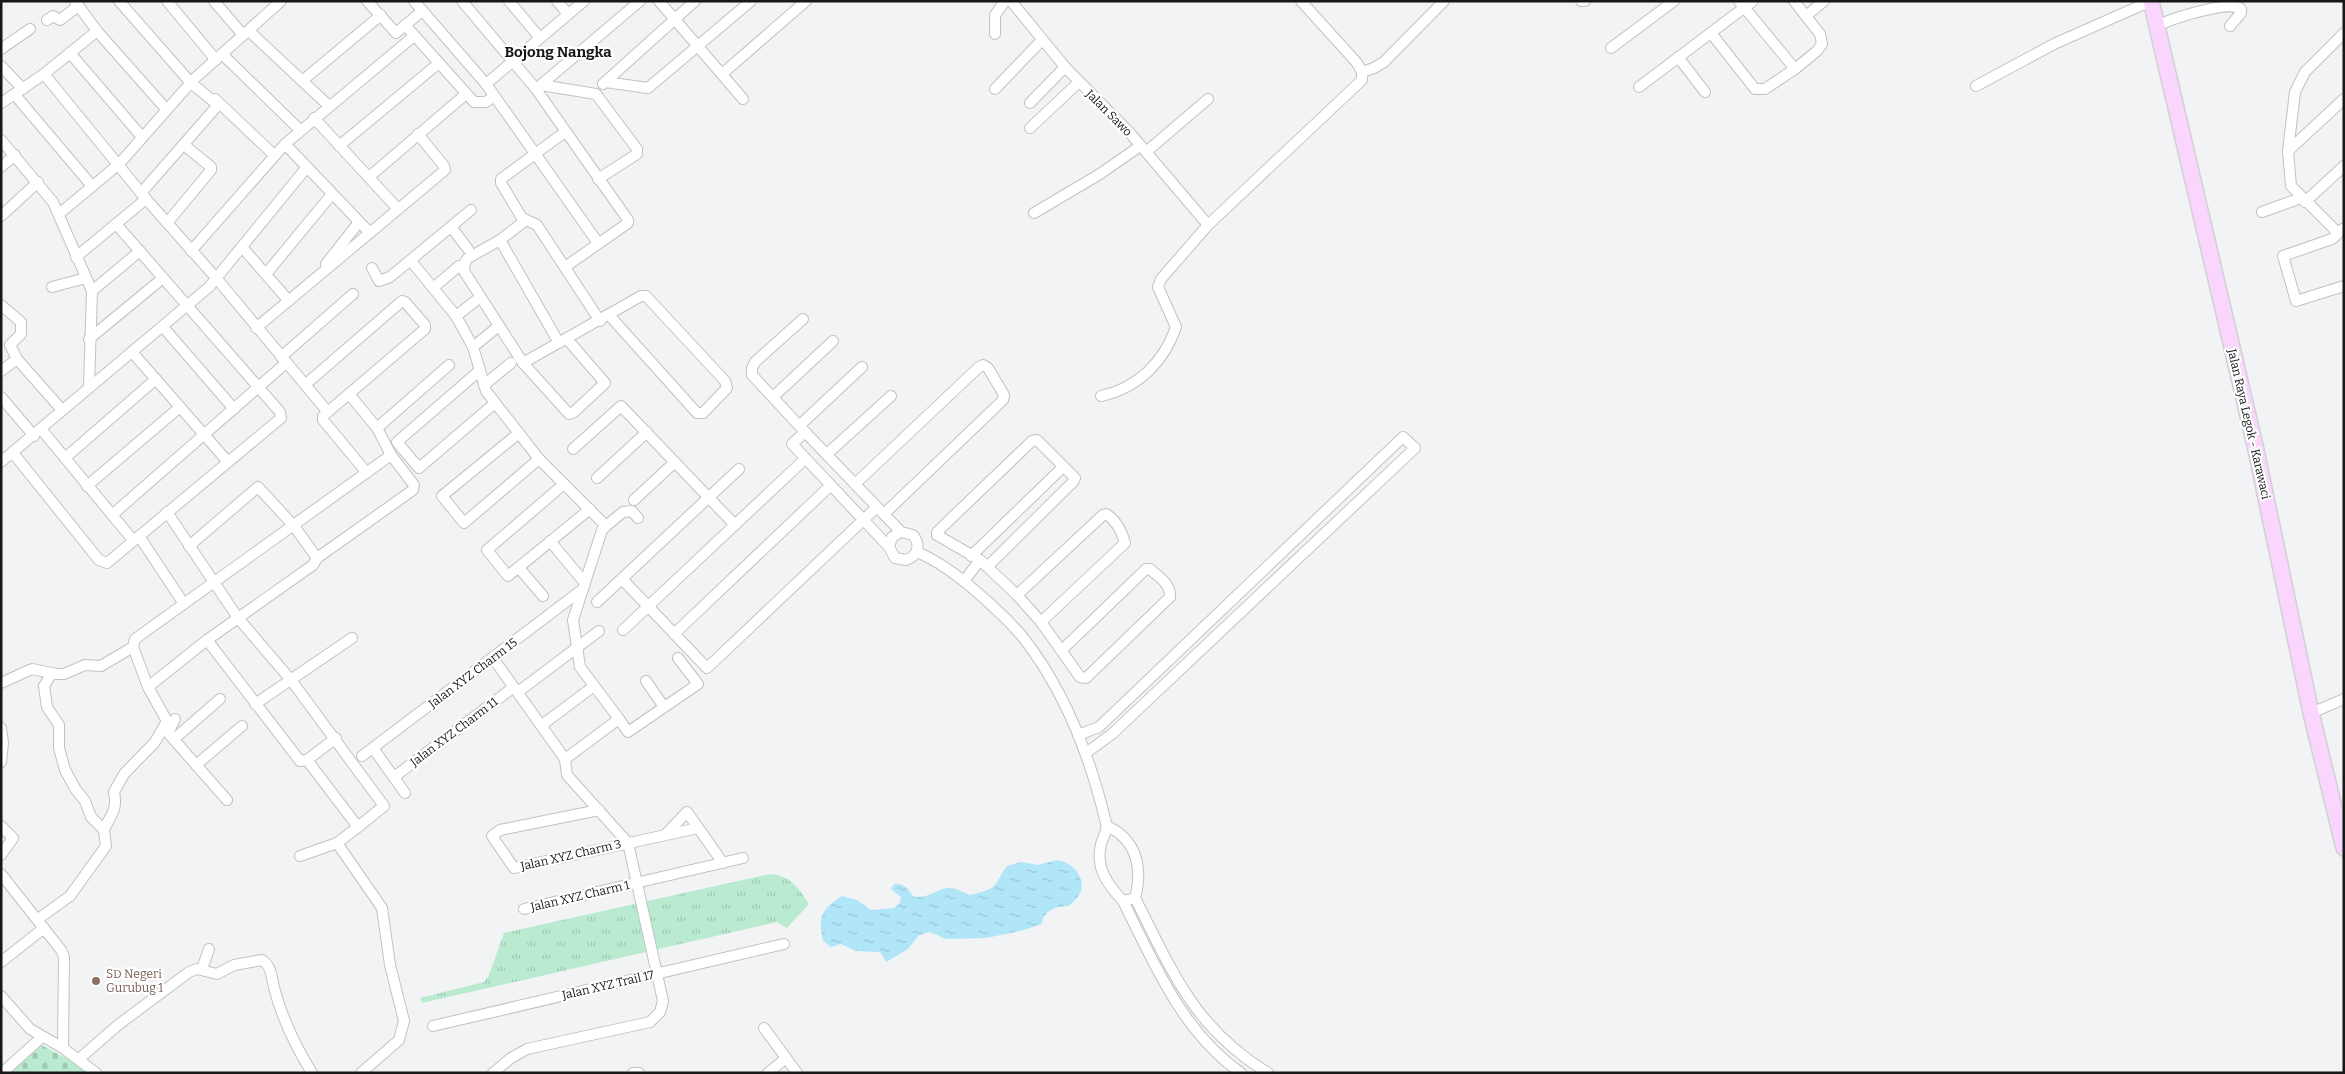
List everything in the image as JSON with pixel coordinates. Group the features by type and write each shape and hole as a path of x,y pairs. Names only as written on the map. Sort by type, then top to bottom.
{"main road":[{"name":"Jalan Raya Legok - Karawaci","path":"2151,1 2256,450 2311,713 2344,848"}],"street":[{"path":"76,257 116,224 144,196 218,105 192,81 119,1"},
{"path":"167,1 219,57 300,130"},
{"path":"214,1 246,33 329,106"},
{"path":"60,214 119,164 192,81 281,1"},
{"path":"367,1 395,32 422,11"},
{"path":"414,1 486,84 598,243"},
{"path":"462,1 513,61 538,87 566,132 628,222 565,267"},
{"path":"509,1 540,38"},
{"path":"557,1 568,14"},
{"path":"486,84 584,1"},
{"path":"538,87 640,1"},
{"path":"659,1 743,99"},
{"path":"593,93 695,1"},
{"path":"605,82 648,88 751,1"},
{"path":"722,74 806,1"},
{"path":"995,34 995,15 1005,1"},
{"name":"Jalan Sawo","path":"1011,1 1078,82 1143,149 1208,225"},
{"path":"1102,396 1121,390 1136,382 1164,355 1176,327 1158,287 1161,279 1208,225 1362,80 1362,72 1357,63 1301,1"},
{"path":"1362,72 1384,62 1444,1"},
{"path":"1580,1 1585,1"},
{"path":"1611,48 1674,1"},
{"path":"1639,87 1711,33 1741,5 1753,1"},
{"path":"1711,33 1755,89 1765,88 1795,69 1818,51 1822,44 1820,34 1794,1"},
{"path":"1806,16 1824,1"},
{"path":"1976,86 2054,44 2151,1"},
{"path":"2156,23 2193,1"},
{"path":"2156,23 2202,4 2223,2 2234,3 2242,9 2241,14 2230,26"},
{"path":"47,20 53,16 60,20 76,3 97,31 166,109"},
{"path":"1741,5 1795,69"},
{"path":"302,81 380,15"},
{"path":"405,25 474,102 480,104 494,96"},
{"path":"1,49 30,29"},
{"path":"1,103 44,74 97,31"},
{"path":"2344,33 2305,72 2295,92 2288,151 2291,186 2303,200 2341,231 2332,239 2283,256 2296,300 2344,286"},
{"path":"191,251 285,144 414,36"},
{"path":"995,89 1042,40"},
{"path":"70,54 142,137"},
{"path":"1678,57 1705,92"},
{"path":"339,146 438,63"},
{"path":"1,66 92,186"},
{"path":"1030,103 1065,67"},
{"path":"44,74 144,196 217,279 327,411"},
{"path":"192,81 274,155"},
{"path":"1030,128 1078,82"},
{"path":"538,87 596,94 638,152 598,180"},
{"path":"369,177 466,94"},
{"path":"1034,213 1143,149 1208,99"},
{"path":"2288,151 2344,99"},
{"path":"314,118 398,209"},
{"path":"524,363 604,318 641,296 646,296 725,381 727,388 703,413 698,413 604,318 565,267 537,225 519,214 501,183 501,179 566,132"},
{"path":"256,328 445,170 444,166 418,134"},
{"path":"1,140 53,202 60,214 76,257 92,291 89,387"},
{"path":"285,144 370,233"},
{"path":"167,223 211,170 211,167 184,145"},
{"path":"1,167 14,155"},
{"path":"2262,212 2303,200 2344,166"},
{"path":"116,224 189,306 257,388 280,412 281,418 107,563 102,562 5,457 189,306 217,279 307,167"},
{"path":"1,216 38,182"},
{"path":"266,274 332,194"},
{"path":"372,268 379,281 390,277 471,210"},
{"path":"500,240 563,341 605,383 574,412 569,414 564,410 524,363 464,271 465,262 468,258 500,240 526,220"},
{"path":"313,280 359,222"},
{"path":"452,227 468,249"},
{"path":"242,247 289,301"},
{"path":"92,291 140,251"},
{"path":"411,261 456,316 473,347 484,385 495,403 539,459 606,526"},
{"path":"433,288 459,266"},
{"path":"52,287 86,278"},
{"path":"89,339 163,278"},
{"path":"112,515 257,388 283,360 353,294"},
{"path":"456,316 479,298"},
{"path":"306,384 402,302 405,302 425,325 425,329 327,411 322,419 367,473"},
{"path":"1,305 21,322 21,334 10,346 17,359 62,410"},
{"path":"803,320 755,362 752,368 752,376 901,532"},
{"path":"162,327 234,409"},
{"path":"473,347 495,328"},
{"path":"773,398 833,341"},
{"path":"132,352 228,462"},
{"path":"1,371 17,359"},
{"path":"484,385 511,363"},
{"path":"377,428 449,365"},
{"path":"862,367 802,428 792,445 889,548 893,556 901,560 910,559 917,552 918,544 915,537 908,532 901,532 892,537 889,548"},
{"path":"622,579 705,667 708,667 863,520 881,511 1003,400 1003,393 988,368 978,367 855,484"},
{"path":"479,371 397,442 419,468 495,403"},
{"path":"65,458 156,379"},
{"path":"148,687 207,640 314,565 317,558 414,489 414,485 391,456 377,428 349,394"},
{"path":"827,454 891,396"},
{"path":"1,398 65,458 112,515 136,538 184,604"},
{"path":"573,449 620,406 735,525"},
{"path":"87,486 180,407"},
{"path":"597,478 647,432"},
{"path":"519,433 442,496 464,523 539,459"},
{"path":"1078,735 1099,727 1403,437 1415,448 1112,734 1086,752"},
{"path":"979,561 1073,482 1075,478 1034,439 937,532 939,537 979,561 1017,595 1041,622 1080,677 1086,678 1170,597 1170,591 1168,585 1150,568 1146,570 1062,650"},
{"path":"104,830 113,816 114,792 124,774 155,742 167,721 148,687 133,647 135,639 391,456"},
{"path":"623,630 805,459"},
{"path":"634,500 675,462"},
{"path":"964,581 979,561 1063,467"},
{"path":"597,602 739,469"},
{"path":"564,484 487,550 508,576 590,509"},
{"path":"674,634 830,486"},
{"path":"189,546 257,487 294,526 317,558"},
{"path":"638,518 632,511 623,512 602,530 572,620 580,666 628,732 698,684 678,658"},
{"path":"167,512 238,618 291,680 384,803 382,809 337,844 300,856"},
{"path":"1017,595 1103,515 1106,514 1111,517 1120,530 1125,543 1041,622"},
{"path":"550,541 584,586"},
{"path":"917,552 931,558 964,581 1002,615 1025,640 1043,666 1086,752 1107,826 1099,854 1100,866 1108,885 1123,901 1166,987 1189,1022 1216,1052 1242,1073"},
{"path":"519,568 543,596"},
{"name":"Jalan XYZ Charm 15","path":"362,756 493,658 584,586"},
{"name":"Jalan XYZ Charm 11","path":"394,777 599,631"},
{"path":"255,704 352,638"},
{"path":"207,640 296,758 300,761 307,760 336,738"},
{"path":"1,683 32,669 64,674 85,665 101,666 133,647"},
{"path":"493,658 565,759 567,775 628,843 663,1000 660,1012 650,1022 526,1050 511,1058 493,1073"},
{"path":"1,962 80,885 85,874 106,846 104,830 92,817 85,800 76,790 65,770 59,748 59,725 47,707 44,686 52,673"},
{"path":"646,682 664,707"},
{"path":"542,725 594,686"},
{"path":"174,739 220,699"},
{"path":"2311,713 2344,699"},
{"path":"156,700 184,730"},
{"path":"175,719 168,732 227,800"},
{"path":"565,759 619,720"},
{"path":"1102,723 1112,734"},
{"path":"196,765 242,726"},
{"path":"1,728 3,743 1,762"},
{"path":"373,748 405,793"},
{"path":"307,760 358,827"},
{"name":"Jalan XYZ Charm 3","path":"599,810 500,830 492,836 514,868 698,828"},
{"path":"666,834 687,812 723,863"},
{"path":"1,826 14,838 1,855"},
{"path":"1107,826 1123,835 1133,848 1138,860 1140,882 1135,898 1177,980 1200,1016 1225,1042 1268,1073"},
{"path":"337,844 382,908 390,965 404,1021 399,1040 361,1073"},
{"name":"Jalan XYZ Charm 1","path":"524,909 743,858"},
{"path":"1,874 41,923 61,950 64,958 64,1048"},
{"path":"1123,901 1135,898"},
{"name":"Jalan XYZ Trail 17","path":"433,1026 784,944"},
{"path":"202,969 209,950"},
{"path":"79,1060 118,1025 189,972 202,969 217,974 234,965 262,960 267,964 279,1008 294,1044 312,1073"},
{"path":"1,996 30,1029 42,1038 64,1048 96,1073"},
{"path":"764,1028 797,1073"},
{"path":"2,1073 42,1038"},
{"path":"768,1073 786,1058"}],"green space":[{"path":"770,874 783,877 793,883 809,904 787,928 777,922 422,1003 420,998 484,982 489,975 504,933"},
{"path":"32,1040 83,1067 89,1073 1,1073 1,1066"}],"water":[{"path":"1057,860 1067,863 1076,870 1081,880 1081,891 1069,906 1055,908 1048,912 1042,924 986,938 946,939 930,932 919,935 908,949 886,962 880,952 856,951 841,944 831,947 823,941 821,919 825,909 842,896 857,900 871,910 894,908 900,903 901,897 891,889 894,884 904,886 914,897 930,895 945,888 959,890 969,895 990,889 1007,866 1022,862 1038,865"}],"place":[{"name":"SD Negeri Gurubug 1","path":"96,981"}],"district":[{"name":"Bojong Nangka","path":"558,52"}]}
